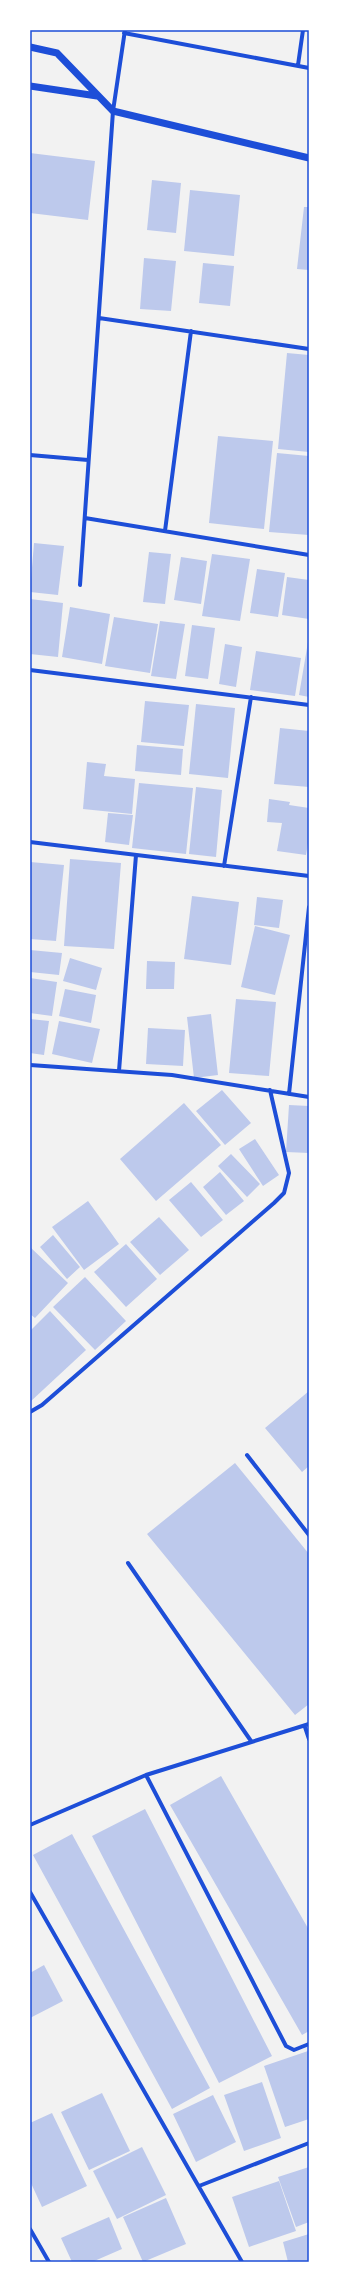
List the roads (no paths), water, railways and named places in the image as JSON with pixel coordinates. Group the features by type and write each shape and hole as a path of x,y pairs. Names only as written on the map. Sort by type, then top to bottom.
{"street":[{"path":"298,65 303,30"},
{"path":"80,585 113,111 124,32 309,68"},
{"path":"30,47 57,53 113,111 309,158"},
{"path":"30,86 97,96"},
{"path":"99,318 309,349"},
{"path":"165,531 190,331"},
{"path":"30,455 88,460"},
{"path":"85,518 309,555"},
{"path":"30,670 309,705"},
{"path":"224,866 251,697"},
{"path":"30,842 309,876"},
{"path":"119,1071 136,855"},
{"path":"289,1094 309,907"},
{"path":"30,1065 172,1075 309,1097"},
{"path":"30,1412 42,1405 274,1203 284,1192 289,1173 270,1090"},
{"path":"247,1456 309,1535"},
{"path":"128,1563 252,1741"},
{"path":"30,1826 146,1775 252,1741 304,1727 309,1724"},
{"path":"304,1727 309,1739"},
{"path":"146,1775 286,2046 294,2050 309,2044"},
{"path":"30,1892 200,2186 242,2262"},
{"path":"200,2186 309,2143"},
{"path":"30,2229 49,2262"}]}
